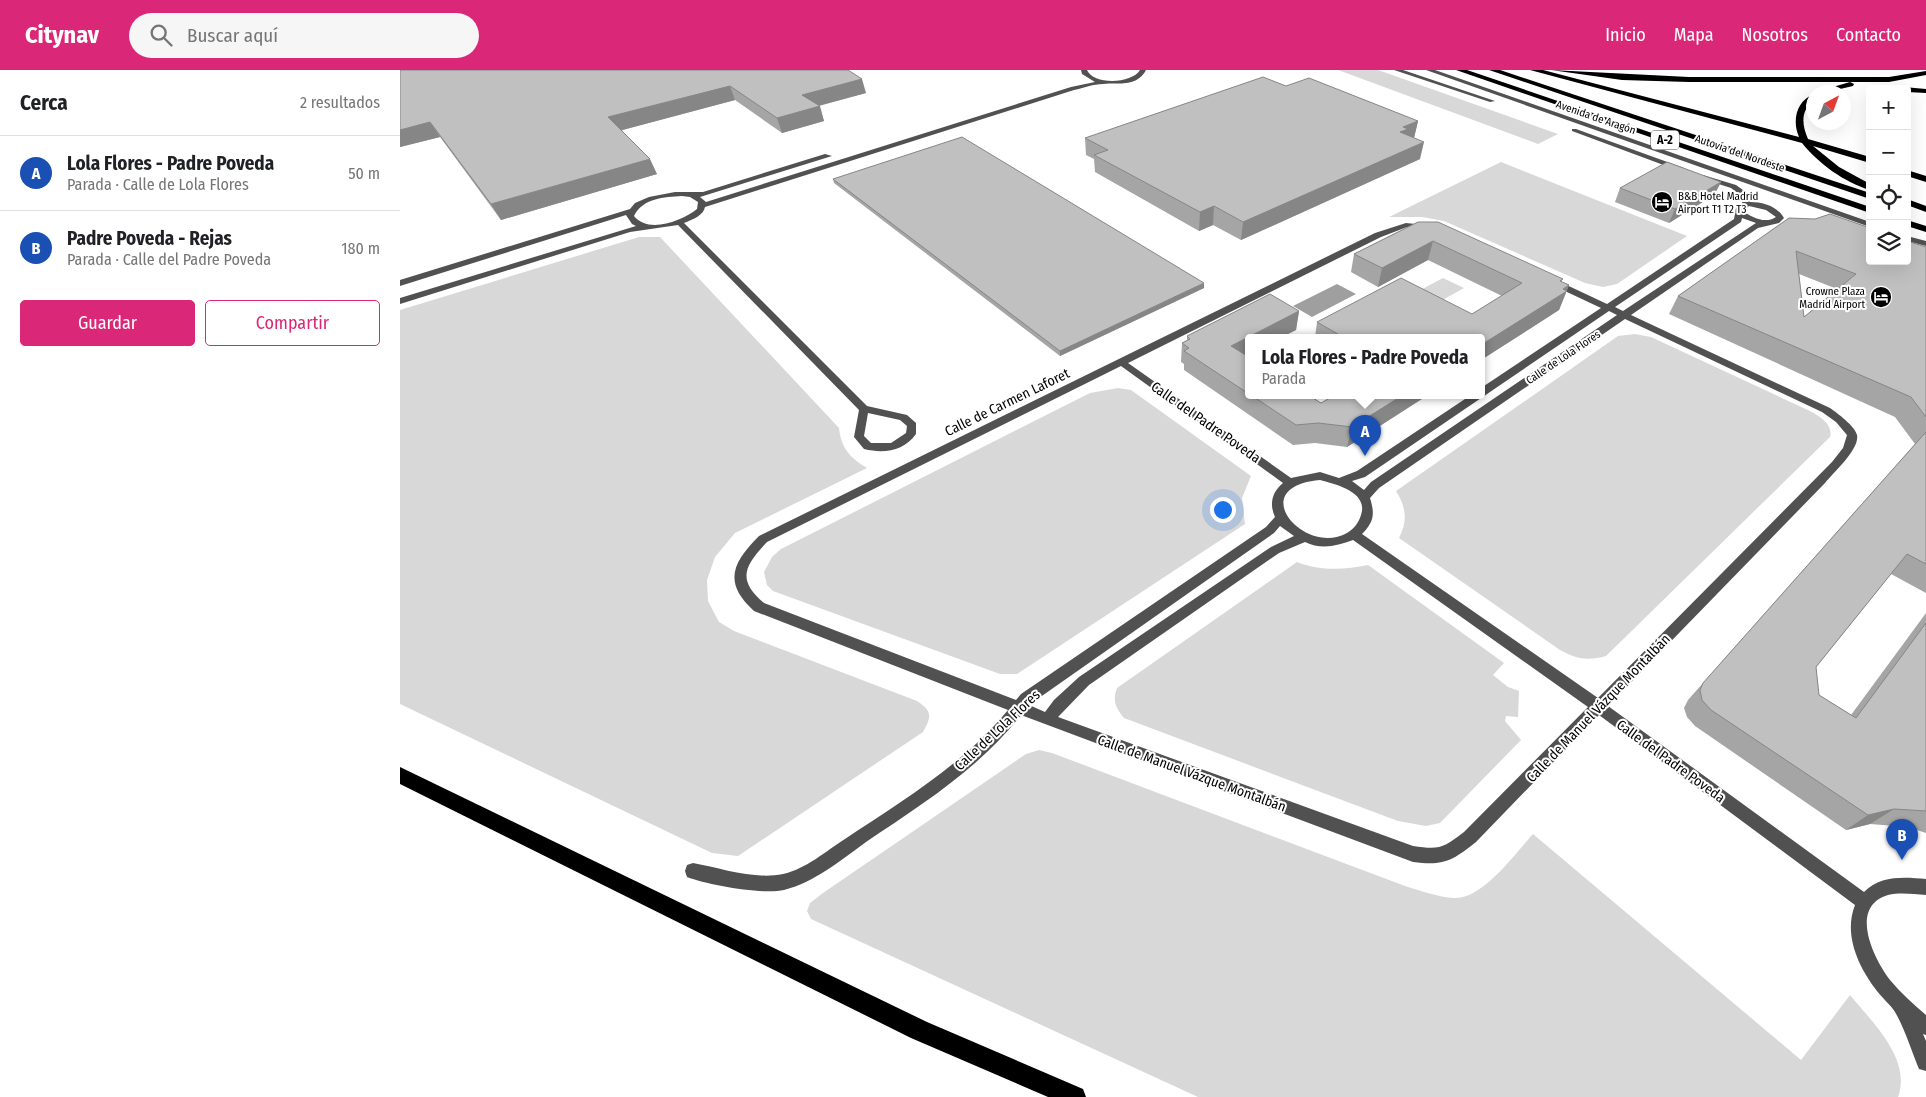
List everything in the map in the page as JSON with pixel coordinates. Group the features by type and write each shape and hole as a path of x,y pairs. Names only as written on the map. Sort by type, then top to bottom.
{"highway":[{"name":"Autovía del Nordeste","path":"1460,70 1866,209"},
{"name":"Autovía del Nordeste","path":"1493,70 1866,195"},
{"path":"1534,70 1766,130 1866,159"},
{"path":"1555,70 1609,76 1705,79 1887,78 1926,73"},
{"path":"1842,85 1871,82 1926,82"},
{"path":"1851,90 1878,86 1926,91"},
{"path":"1806,102 1800,111 1800,130 1807,144 1819,157 1844,175 1866,186"},
{"path":"1800,111 1806,107"},
{"path":"1911,174 1926,179"},
{"path":"1911,203 1926,209"},
{"path":"1911,210 1926,215"},
{"path":"1911,224 1926,229"},
{"path":"400,775 919,1030 1075,1097"}],"street":[{"path":"1077,70 1102,82"},
{"path":"1397,70 1521,111"},
{"path":"1409,70 1469,89 1508,98"},
{"name":"Avenida de Aragón","path":"1429,70 1866,224"},
{"path":"400,301 620,233 646,226 680,222 696,214 703,205 1065,90 1102,82 1128,81 1145,71"},
{"path":"886,138 1065,84 1084,73"},
{"name":"Avenida de Aragón","path":"1566,128 1685,170"},
{"path":"400,282 632,211 642,203 658,197 704,194 840,152"},
{"path":"1694,173 1738,190 1747,197 1743,209"},
{"path":"692,195 702,201 703,205"},
{"path":"1768,208 1780,215 1776,222 1766,223 1751,219 1743,209 1768,208"},
{"name":"Calle de Lola Flores","path":"1485,391 1738,220 1743,209"},
{"path":"632,211 630,216 632,221 646,226"},
{"path":"1835,213 1866,227"},
{"path":"680,222 864,409 903,417 912,426 912,434 900,445 891,448 868,446 859,437 864,409"},
{"name":"Calle de Lola Flores","path":"1364,498 1375,485 1755,226 1766,223"},
{"name":"Calle de Carmen Laforet","path":"1048,718 759,607 745,596 739,584 748,553 763,539 1378,235 1406,225 1440,229 1624,317"},
{"path":"1911,239 1926,244"},
{"path":"1911,243 1926,248"},
{"name":"Calle de Manuel Vázque Montalbán","path":"1048,718 1413,854 1435,856 1452,850 1470,837 1821,480 1851,444 1852,434 1840,420 1826,410 1624,317"},
{"name":"Calle del Padre Poveda","path":"1121,362 1290,483"},
{"name":"Calle de Lola Flores","path":"1341,481 1361,474 1473,399"},
{"path":"1309,477 1325,477 1341,481 1350,485 1364,498 1368,506 1367,522 1355,535 1331,541 1304,536 1286,525 1280,518 1277,508 1278,498 1282,490 1290,483 1309,477"},
{"name":"Calle de Lola Flores","path":"693,871 750,881 782,883 809,871 937,786 1014,716 1026,698 1270,530 1280,518"},
{"name":"Calle del Padre Poveda","path":"1355,535 1598,706 1864,902"},
{"name":"Calle de Lola Flores","path":"1048,718 1059,704 1092,676 1275,550 1304,536"},
{"path":"1926,887 1912,884 1890,886 1872,893 1864,902 1859,914 1859,931 1863,948 1884,987 1901,1006 1926,1026"},
{"path":"1901,1006 1926,1062"}],"shaded area":[{"path":"1338,70 1378,70 1558,134 1538,144"},
{"path":"1501,162 1687,236 1617,284 1603,287 1585,283 1444,221 1422,217 1389,217"},
{"path":"639,237 660,237 839,428 847,452 867,468 735,533 715,557 707,580 708,601 719,622 734,631 917,701 926,708 929,714 928,722 923,732 738,856 712,853 400,704 400,310"},
{"path":"1443,278 1464,288 1432,306 1411,295"},
{"path":"1337,284 1356,294 1312,317 1293,306"},
{"path":"1635,334 1651,337 1812,412 1823,419 1828,425 1830,437 1606,656 1582,658 1560,650 1399,538 1404,526 1405,514 1396,491 1618,336"},
{"path":"1118,388 1131,390 1251,476 1242,498 1245,524 1017,674 1000,674 773,591 767,585 764,572 772,557 781,549 1090,393"},
{"path":"1297,562 1314,567 1332,569 1368,565 1504,663 1493,675 1508,687 1519,691 1518,717 1506,716 1505,721 1521,740 1440,823 1426,826 1398,821 1124,718 1117,708 1115,697 1117,688"},
{"path":"1039,750 1052,753 1430,894 1454,898 1465,897 1476,892 1507,864 1533,834 1801,1060 1850,995 1879,1029 1895,1055 1900,1069 1901,1083 1898,1097 1198,1097 811,919 807,911 810,903 823,893 1026,754"}],"building":[{"path":"400,70 848,70 862,79 802,95 820,106 777,118 730,86 608,117 650,159 491,204 430,122 400,130"},
{"path":"1263,77 1286,86 1309,78 1418,121 1403,127 1408,129 1400,132 1424,142 1243,222 1214,206 1200,212 1094,155 1108,150 1085,138"},
{"path":"962,137 1204,283 1060,351 833,179"},
{"path":"1667,162 1721,182 1675,209 1620,188"},
{"path":"1830,214 1866,227 1866,265 1911,265 1911,242 1926,247 1926,417 1911,397 1678,296 1789,218 1815,219","holes":["1796,251 1856,274 1804,317"]},
{"path":"1418,222 1438,222 1563,279 1560,281 1569,285 1563,289 1567,291 1485,342 1485,334 1338,334 1317,322 1401,278 1472,314 1522,283 1433,241 1382,268 1354,254"},
{"path":"1270,294 1299,311 1254,334 1245,334 1245,339 1231,346 1245,355 1245,391 1184,351 1189,348 1182,343 1190,339 1187,336"},
{"path":"1257,399 1314,399 1321,403 1328,399 1397,399 1352,427 1318,423 1296,425"},
{"path":"1926,432 1926,564 1907,554 1816,667 1819,695 1856,718 1926,623 1926,811 1894,809 1868,815 1711,710 1702,700 1700,690 1703,683"}],"place":[{"name":"B&B Hotel Madrid Airport T1 T2 T3","path":"1662,202"},
{"name":"Crowne Plaza Madrid Airport","path":"1881,297"},
{"name":"Lola Flores - Padre Poveda","path":"1365,456"},
{"name":"Padre Poveda - Rejas","path":"1902,860"}]}
